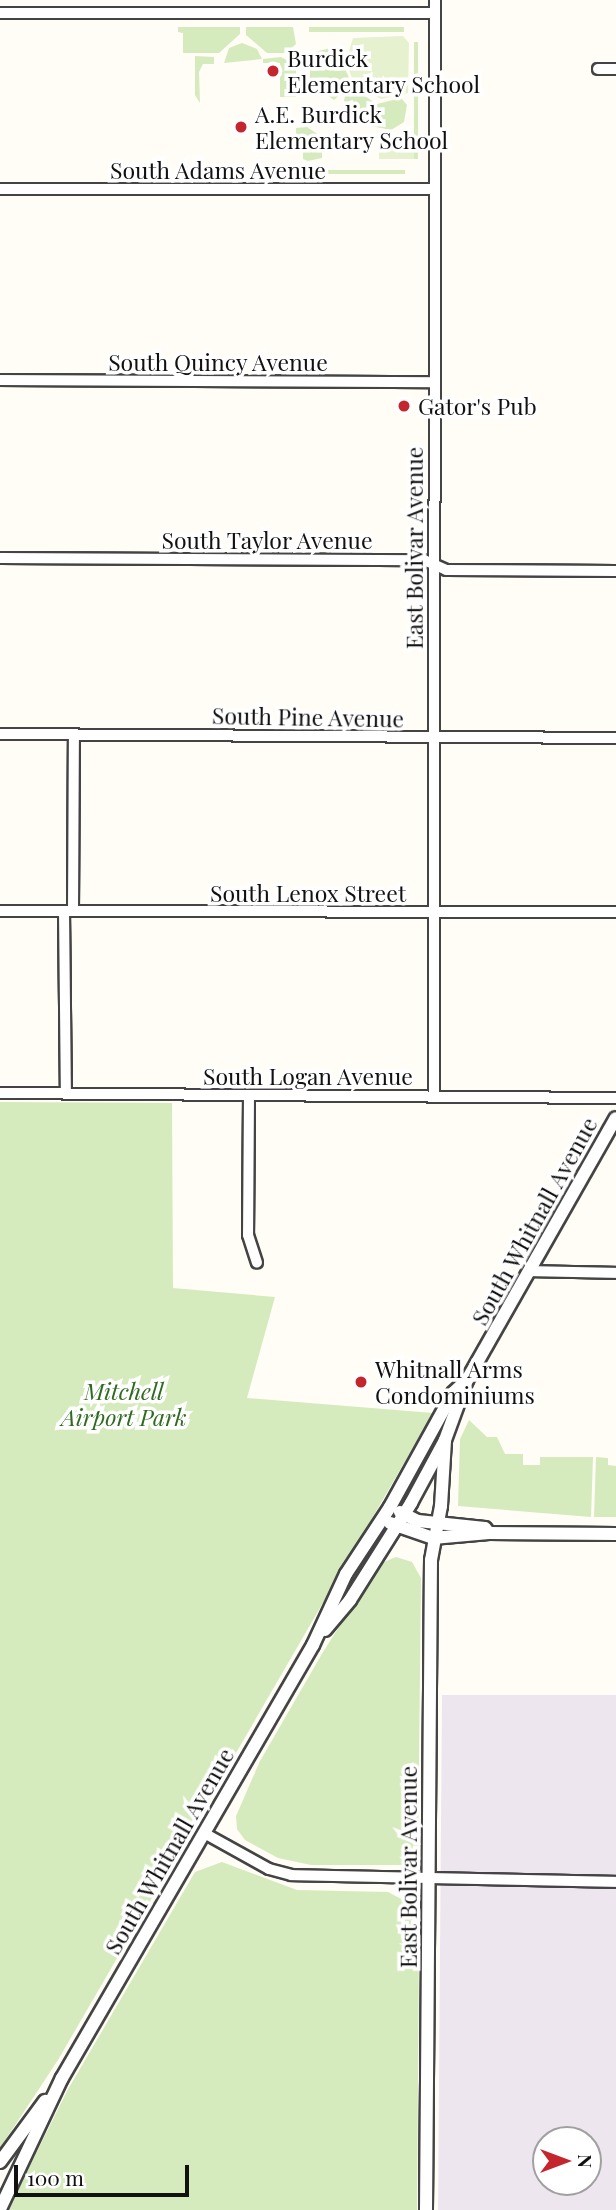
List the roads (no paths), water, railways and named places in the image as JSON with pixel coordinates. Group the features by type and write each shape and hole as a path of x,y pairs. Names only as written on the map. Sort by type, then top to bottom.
{"street":[{"name":"East Bolivar Avenue","path":"434,1096 435,0"},
{"path":"0,13 435,13"},
{"path":"597,69 616,69"},
{"name":"South Adams Avenue","path":"0,188 435,189"},
{"name":"South Quincy Avenue","path":"0,380 435,382"},
{"name":"South Taylor Avenue","path":"0,558 424,560 446,570 616,572"},
{"name":"South Pine Avenue","path":"0,734 616,738"},
{"path":"66,1093 74,734"},
{"name":"South Lenox Street","path":"0,911 616,912"},
{"name":"South Logan Avenue","path":"0,1093 616,1098"},
{"path":"249,1096 248,1235 257,1263"},
{"name":"South Whitnall Avenue","path":"313,1645 350,1600 405,1514 445,1440 467,1380 616,1118"},
{"path":"531,1271 616,1273"},
{"name":"South Whitnall Avenue","path":"0,2209 62,2078 313,1645 346,1574 390,1507 453,1393 467,1380"},
{"name":"East Bolivar Avenue","path":"426,2210 433,1538 441,1506 445,1440"},
{"path":"390,1507 435,1524 485,1528 489,1533"},
{"path":"382,1519 433,1538 489,1533 616,1534"},
{"path":"204,1833 269,1869 291,1875 616,1882"},
{"name":"South Whitnall Avenue","path":"0,2162 62,2078"}],"place":[{"name":"Burdick Elementary School","path":"273,71"},
{"name":"A.E. Burdick Elementary School","path":"241,127"},
{"name":"Gator's Pub","path":"404,406"},
{"name":"Whitnall Arms Condominiums","path":"361,1382"}],"park label":[{"name":"Mitchell Airport Park","path":"124,1404"}]}
